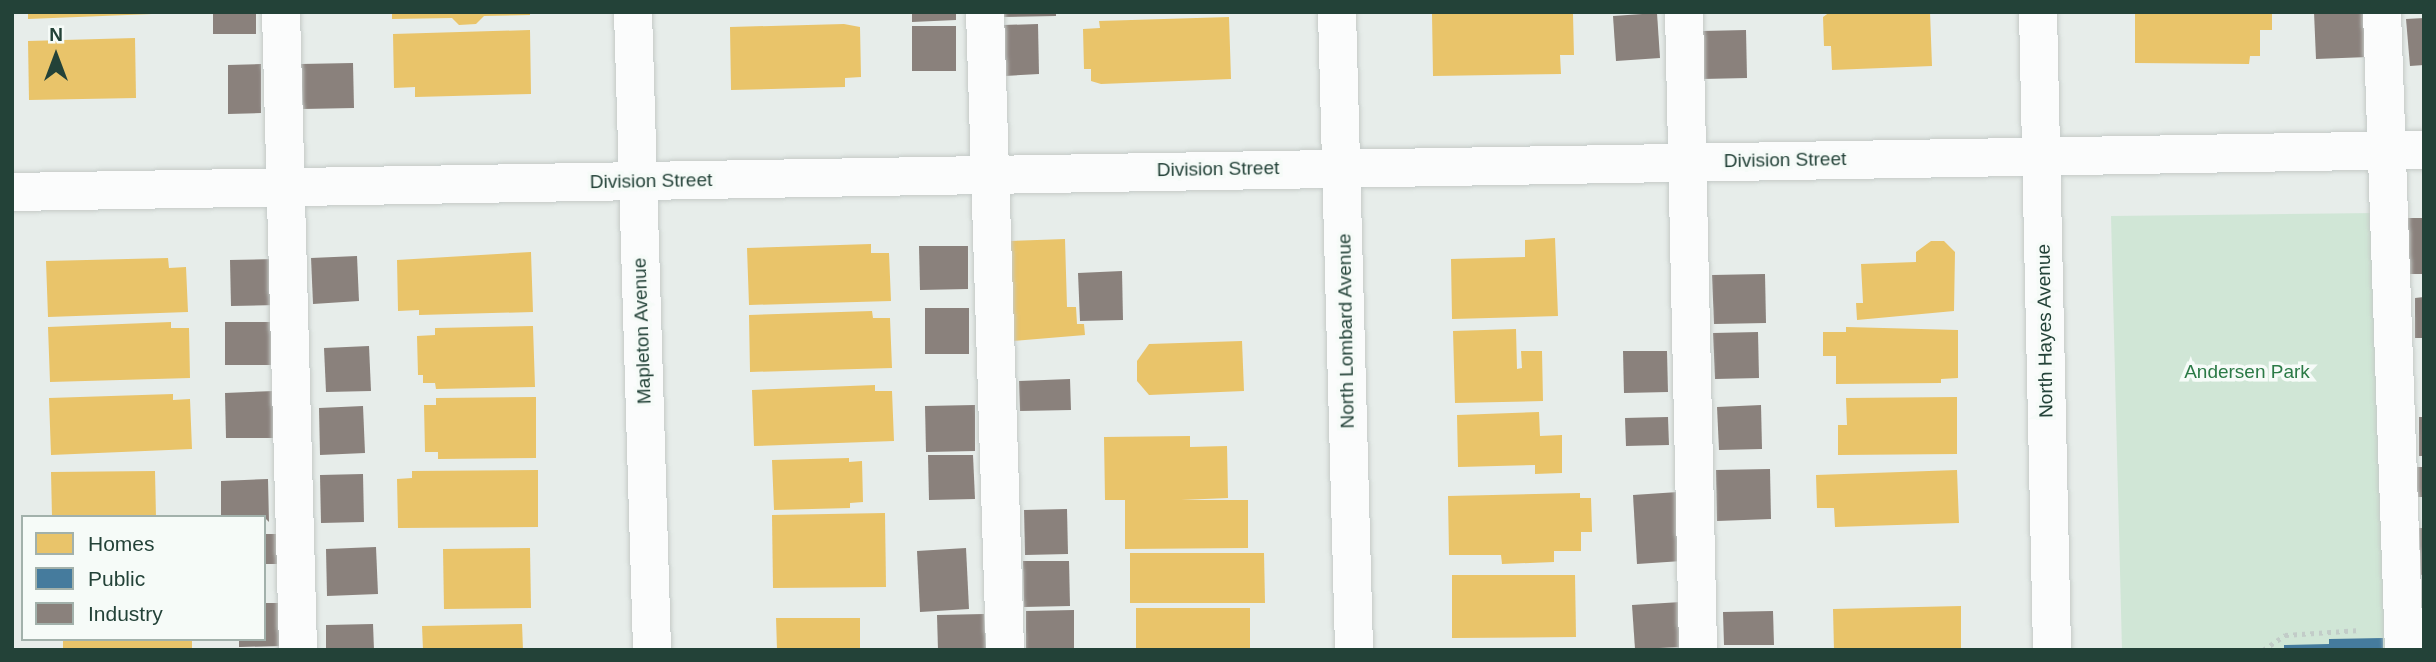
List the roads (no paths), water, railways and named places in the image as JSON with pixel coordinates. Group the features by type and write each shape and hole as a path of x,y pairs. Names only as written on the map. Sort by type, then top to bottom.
{"street":[{"path":"281,12 299,650"},
{"name":"Mapleton Avenue","path":"633,12 652,650"},
{"path":"985,12 1006,650"},
{"name":"North Lombard Avenue","path":"1337,12 1354,650"},
{"path":"1684,12 1698,650"},
{"name":"North Hayes Avenue","path":"2038,12 2052,650"},
{"path":"2382,12 2405,150 2403,639"},
{"name":"Division Street","path":"12,192 2405,150"}],"park label":[{"name":"Andersen Park","path":"2247,372"}]}
